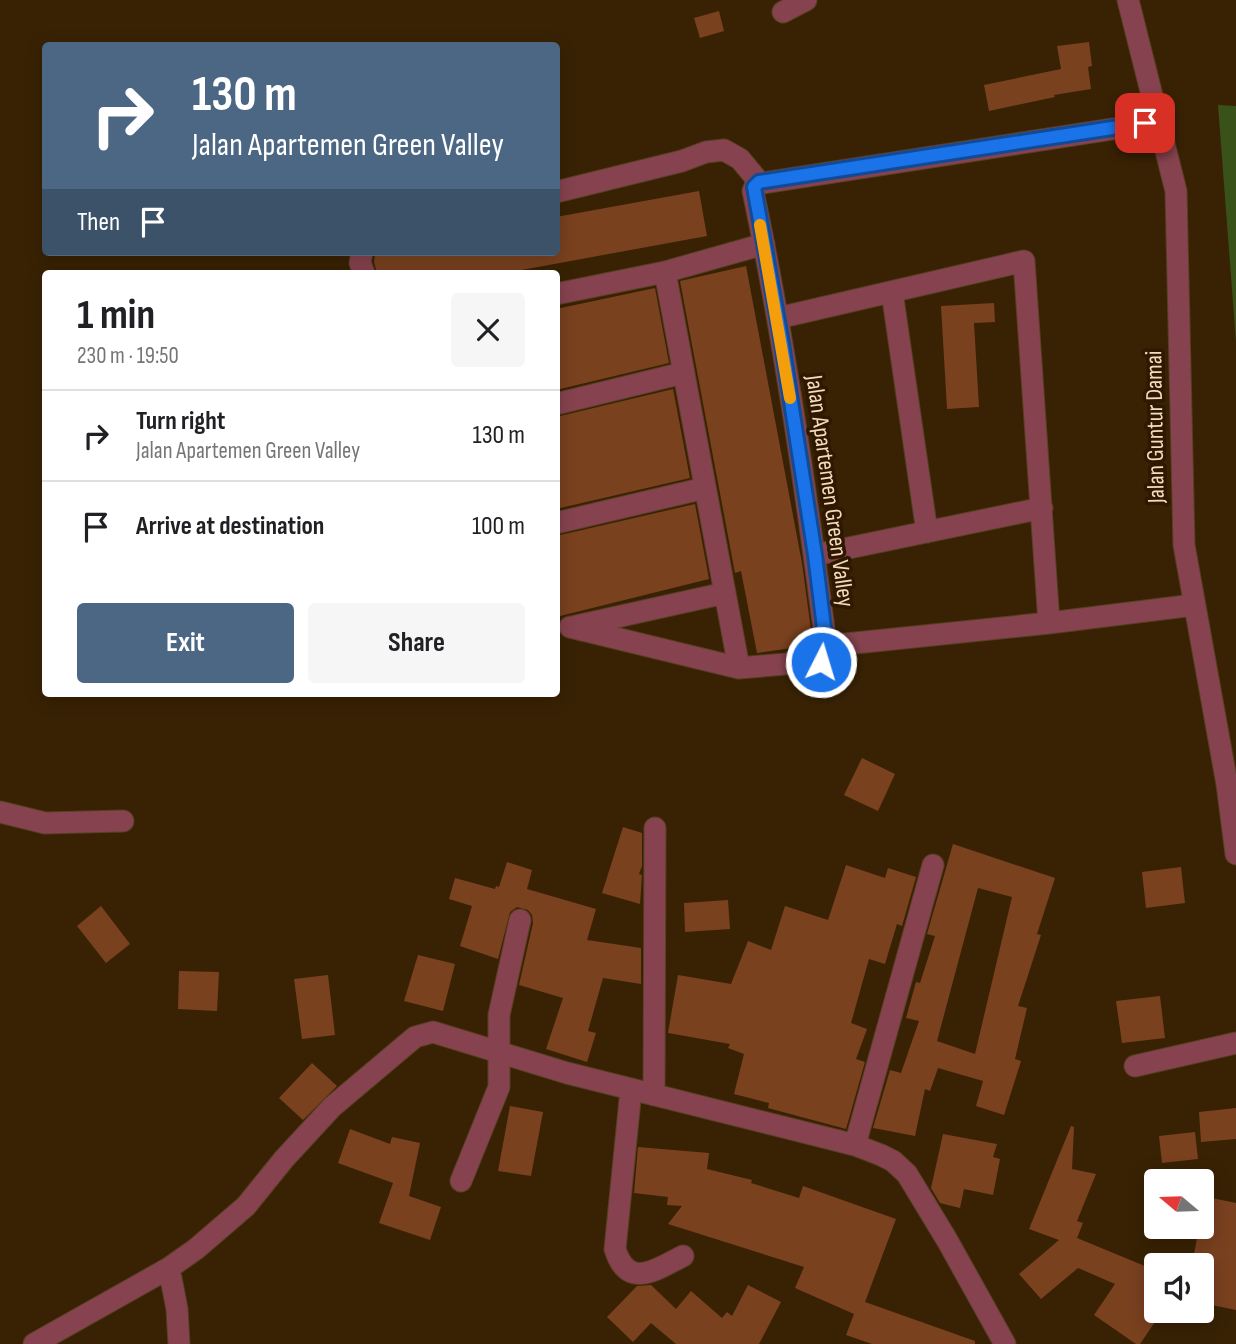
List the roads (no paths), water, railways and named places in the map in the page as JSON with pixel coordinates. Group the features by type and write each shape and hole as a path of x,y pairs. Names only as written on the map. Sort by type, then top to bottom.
{"street":[{"path":"783,12 806,0"},
{"name":"Jalan Guntur Damai","path":"1128,0 1176,191 1184,545 1227,784 1236,854"},
{"path":"560,191 682,161 706,152 724,150 740,159 759,182 1158,122"},
{"name":"Jalan Apartemen Green Valley","path":"759,182 753,191 778,318 815,555 826,646"},
{"path":"560,293 664,272 764,244"},
{"path":"778,318 1024,261 1049,623"},
{"path":"664,272 739,668"},
{"path":"892,292 927,532"},
{"path":"560,403 683,373"},
{"path":"560,522 705,488"},
{"path":"815,555 1042,509"},
{"path":"563,628 725,593"},
{"path":"563,628 739,668 821,662 825,657 826,646 1195,605"},
{"path":"0,812 45,823 123,821"},
{"path":"654,1095 655,828"},
{"path":"855,1144 933,865"},
{"path":"461,1181 499,1087 499,1016 520,920"},
{"path":"34,1344 169,1268 226,1225 247,1206 284,1159 332,1107 423,1033 442,1034 567,1073 855,1144 893,1161 907,1174 1005,1344"},
{"path":"1135,1066 1236,1043"},
{"path":"631,1090 615,1249 618,1260 639,1275 650,1273 683,1256"},
{"path":"169,1268 177,1308 180,1344"}]}
